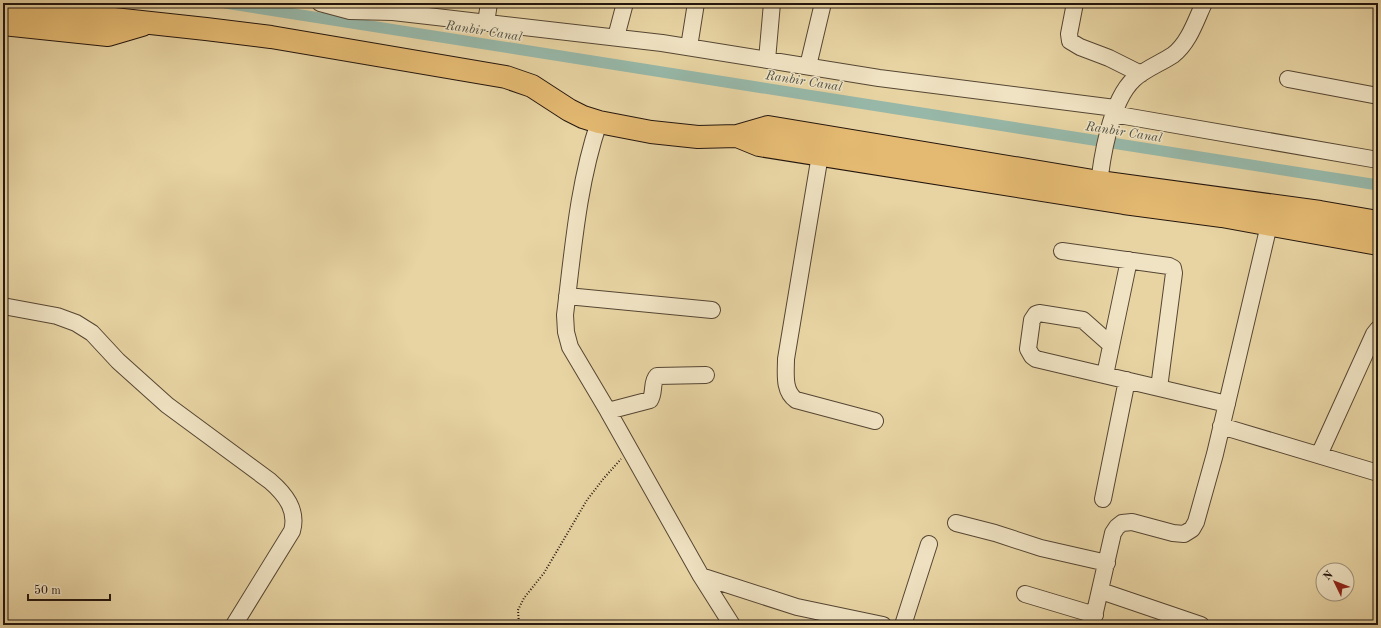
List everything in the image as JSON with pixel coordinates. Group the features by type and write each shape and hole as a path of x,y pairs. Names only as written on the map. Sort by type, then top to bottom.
{"highway":[{"path":"3,7 108,8 151,23 271,38 506,77 532,86 569,110 583,117 599,122 651,132 698,138 737,136 768,127 1098,190 1222,216 1378,244"},
{"path":"3,24 108,35 151,23"},
{"path":"737,136 759,145 820,154 1098,190 1320,212 1378,222"}],"street":[{"path":"320,3 350,11 381,7 486,23 616,37 689,47 879,78 1114,111 1378,160"},
{"path":"486,23 489,3"},
{"path":"616,37 625,3"},
{"path":"689,47 696,3"},
{"path":"767,60 772,3"},
{"path":"808,66 823,3"},
{"path":"1075,3 1069,34 1070,42 1109,58 1141,74"},
{"path":"1098,190 1103,158 1114,111 1122,94 1134,79 1179,50 1194,27 1204,3"},
{"path":"1288,79 1378,96"},
{"path":"599,122 591,145 582,187 564,315 566,332 570,347 608,411 701,576 732,625"},
{"path":"820,154 788,348 786,380 789,392 796,400 875,421"},
{"path":"1025,594 1094,620 1113,533 1117,527 1122,523 1132,522 1173,533 1184,534 1192,529 1196,522 1227,404 1269,225"},
{"path":"1062,251 1169,266 1173,268 1174,270 1159,388"},
{"path":"1105,375 1110,344 1129,260"},
{"path":"567,296 712,310"},
{"path":"3,306 57,316 76,323 92,333 118,361 166,404 270,480 278,488 292,510 294,523 292,531 234,625"},
{"path":"1110,344 1083,320 1042,313 1036,314 1032,320 1028,349 1032,356 1036,359 1227,404"},
{"path":"1319,455 1374,334 1378,329"},
{"path":"608,411 650,400 653,395 654,379 657,376 706,375"},
{"path":"1103,499 1127,380"},
{"path":"1221,426 1378,473"},
{"path":"956,523 995,533 1041,548 1107,563"},
{"path":"902,625 929,544"},
{"path":"701,576 797,608 883,625"},
{"path":"1101,591 1201,625"}],"path":[{"path":"518,625 518,610 524,598 544,573 587,500 604,478 630,450"}],"waterway":[{"name":"Ranbir Canal","path":"225,3 1378,185"}]}
